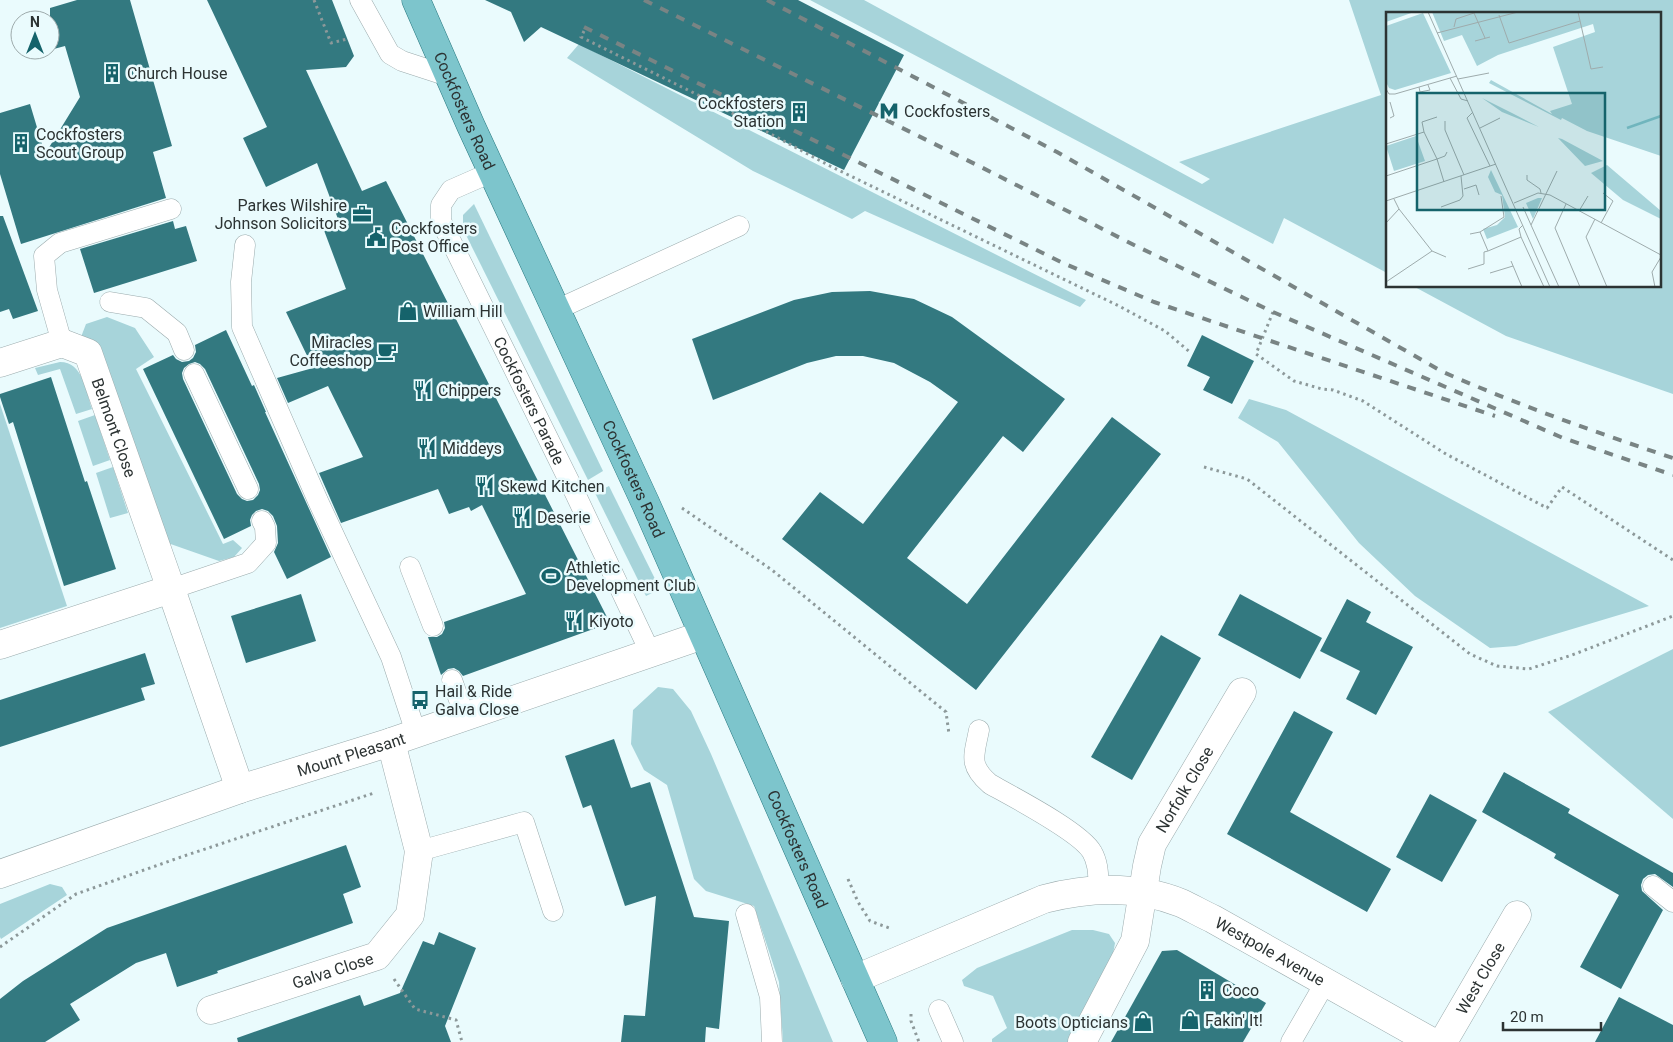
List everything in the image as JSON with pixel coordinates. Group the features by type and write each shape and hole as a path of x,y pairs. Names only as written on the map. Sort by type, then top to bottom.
{"main road":[{"name":"Cockfosters Road","path":"416,0 448,76 628,465 856,979 882,1042"}],"street":[{"path":"0,363 62,343"},
{"name":"Belmont Close","path":"62,343 88,353 240,789"},
{"path":"0,644 171,589"},
{"name":"Mount Pleasant","path":"0,874 240,789 391,742 703,635"},
{"name":"Norfolk Close","path":"1144,892 1152,844 1242,692"},
{"name":"Galva Close","path":"211,1010 377,956 410,915 419,852 391,742"},
{"name":"Westpole Avenue","path":"856,979 1044,899 1072,892 1126,890 1144,892 1181,903 1213,919 1432,1042"},
{"path":"1082,1042 1135,941 1144,892"},
{"name":"West Close","path":"1442,1042 1516,915"}],"lane":[{"path":"360,0 390,54 402,61 448,76"},
{"name":"Cockfosters Parade","path":"492,172 451,190 442,205 441,221 574,491 650,652"},
{"path":"62,343 47,290 44,256 60,243 171,209"},
{"path":"556,310 739,226"},
{"path":"246,245 241,282 242,327 318,501 391,657 416,733"},
{"path":"110,302 146,308 178,334 184,350"},
{"path":"194,374 248,488"},
{"path":"171,589 248,562 266,544 265,527 262,521"},
{"path":"410,567 433,626"},
{"path":"452,680 465,716"},
{"path":"979,730 974,760 979,774 990,784 1070,831 1092,850 1098,864 1099,890"},
{"path":"419,852 524,822 552,911"},
{"path":"1653,886 1673,902"},
{"path":"746,914 770,997 772,1042"},
{"path":"1292,1042 1325,983"},
{"path":"939,1010 953,1042"}],"path":[{"path":"314,0 332,43 347,38"},
{"path":"584,32 581,38 704,98 830,166 1120,306 1164,331 1191,353"},
{"path":"1273,312 1256,354 1283,374 1302,384 1333,390 1362,401 1446,454 1547,508 1562,487 1673,560"},
{"path":"1204,467 1247,479 1470,654 1497,666 1529,669 1673,616"},
{"path":"680,506 772,570 946,712 949,737"},
{"path":"0,947 76,894 402,784"},
{"path":"849,883 870,921 896,932"},
{"path":"377,956 415,1009 456,1020 462,1042"}],"shaded area":[{"path":"810,0 864,0 1202,184 1210,179 1179,162 1381,95 1349,0 1673,0 1673,394 1506,336 1417,288 1660,288 1660,12 1386,12 1386,272 1284,218 1273,244"},
{"path":"579,44 1086,300 1080,307 865,211 852,219 753,171 567,58"},
{"path":"474,204 603,471 588,480 463,229 463,215"},
{"path":"107,317 135,328 154,357 136,369 223,544 233,540 242,548 234,557 219,561 162,541 81,337 86,324"},
{"path":"60,362 68,363 79,372 92,409 76,414 60,369 38,375 35,368"},
{"path":"1249,399 1286,410 1649,606 1516,646 1490,648 1415,596 1359,543 1278,442 1238,418"},
{"path":"0,404 67,606 0,628"},
{"path":"95,415 110,460 93,466 78,421"},
{"path":"113,467 128,513 110,518 96,473"},
{"path":"609,486 660,589 646,596 595,493"},
{"path":"1673,649 1673,819 1548,712"},
{"path":"658,687 673,689 691,711 833,1042 783,1042 779,982 754,906 706,891 694,879 667,785 644,770 631,744 633,710"},
{"path":"50,884 62,887 67,895 1,939 0,904"},
{"path":"1072,930 1093,930 1109,934 1115,943 1111,965 1071,1042 992,1042 992,1039 1007,1028 993,996 964,986 962,980 977,968"}],"building":[{"path":"77,0 130,0 172,146 153,152 166,198 21,244 0,174 0,113 30,104 45,154 80,97 65,46 60,47 60,10 50,10 50,8"},
{"path":"207,0 332,0 354,56 346,67 306,70 362,191 386,181 610,623 463,676 454,668 448,669 441,675 428,637 437,637 442,634 445,628 444,622 526,594 482,505 471,511 469,507 449,514 438,489 341,523 319,473 363,457 328,386 288,403 277,378 313,368 286,312 346,289 322,225 338,219 317,163 266,187 243,138 267,127"},
{"name":"Cockfosters Station","path":"485,0 798,0 904,55 844,170 541,27 524,42 511,12"},
{"path":"0,216 3,216 38,311 13,319 9,309 0,312"},
{"path":"173,221 175,229 186,226 197,261 94,293 80,249"},
{"path":"870,291 914,299 952,317 1065,399 1023,452 1003,436 907,558 967,604 1112,417 1161,454 976,690 782,539 820,492 863,524 958,402 930,382 894,363 863,356 836,356 807,363 713,400 692,339 794,300 832,292"},
{"path":"226,330 252,386 254,385 331,557 287,579 274,552 278,543 277,526 273,516 268,511 262,509 252,515 250,520 251,526 224,539 143,369 173,355 182,362 189,361 196,352 195,345","holes":["195,362 205,369 259,484 260,490 253,500 247,501 237,494 183,379 182,373 184,368"]},
{"path":"1202,335 1254,361 1232,404 1203,390 1210,377 1187,366"},
{"path":"51,377 116,569 64,586 13,422 9,424 0,397 0,394"},
{"path":"301,594 316,641 246,663 231,616"},
{"path":"1240,594 1322,638 1300,679 1218,635"},
{"path":"1347,599 1371,612 1366,622 1413,647 1376,715 1346,699 1360,671 1320,651"},
{"path":"1161,635 1201,658 1132,780 1091,757"},
{"path":"145,653 155,684 141,688 145,700 0,747 0,700"},
{"path":"1294,711 1333,732 1290,812 1391,869 1367,912 1227,834"},
{"path":"614,739 631,788 650,782 694,917 729,921 719,1029 706,1027 705,1042 621,1042 624,1015 645,1016 656,896 625,906 591,805 583,808 565,756"},
{"path":"1504,772 1570,809 1568,813 1673,873 1673,887 1655,874 1648,875 1643,879 1642,891 1663,910 1621,989 1580,967 1619,895 1554,858 1556,854 1482,812"},
{"path":"1430,794 1477,820 1442,882 1396,857"},
{"path":"346,845 361,887 343,894 353,923 177,987 166,953 136,963 70,1004 80,1020 45,1042 0,1042 0,999 23,981 107,928"},
{"path":"439,932 476,948 445,1026 451,1042 238,1042 237,1038 360,995 364,1006 400,993 423,941 434,945"},
{"path":"1177,950 1266,1003 1243,1042 1111,1042 1162,951"},
{"path":"1619,997 1673,1025 1673,1042 1595,1042"}],"railway":[{"path":"644,0 1134,245 1273,312 1563,438 1673,475"},
{"path":"767,0 1057,152 1443,372 1557,418 1673,458"},
{"path":"584,27 1063,263 1154,302 1495,416"}],"place":[{"name":"Church House","path":"112,73"},
{"name":"Cockfosters","path":"889,111"},
{"name":"Cockfosters Station","path":"799,112"},
{"name":"Cockfosters Scout Group","path":"21,143"},
{"name":"Parkes Wilshire Johnson Solicitors","path":"362,214"},
{"name":"Cockfosters Post Office","path":"376,237"},
{"name":"William Hill","path":"408,311"},
{"name":"Miracles Coffeeshop","path":"387,351"},
{"name":"Chippers","path":"423,390"},
{"name":"Middeys","path":"427,448"},
{"name":"Skewd Kitchen","path":"485,486"},
{"name":"Deserie","path":"522,517"},
{"name":"Athletic Development Club","path":"551,576"},
{"name":"Kiyoto","path":"574,621"},
{"name":"Hail & Ride Galva Close","path":"420,700"},
{"name":"Coco","path":"1207,990"},
{"name":"Fakin' It!","path":"1190,1020"},
{"name":"Boots Opticians","path":"1143,1022"}]}
